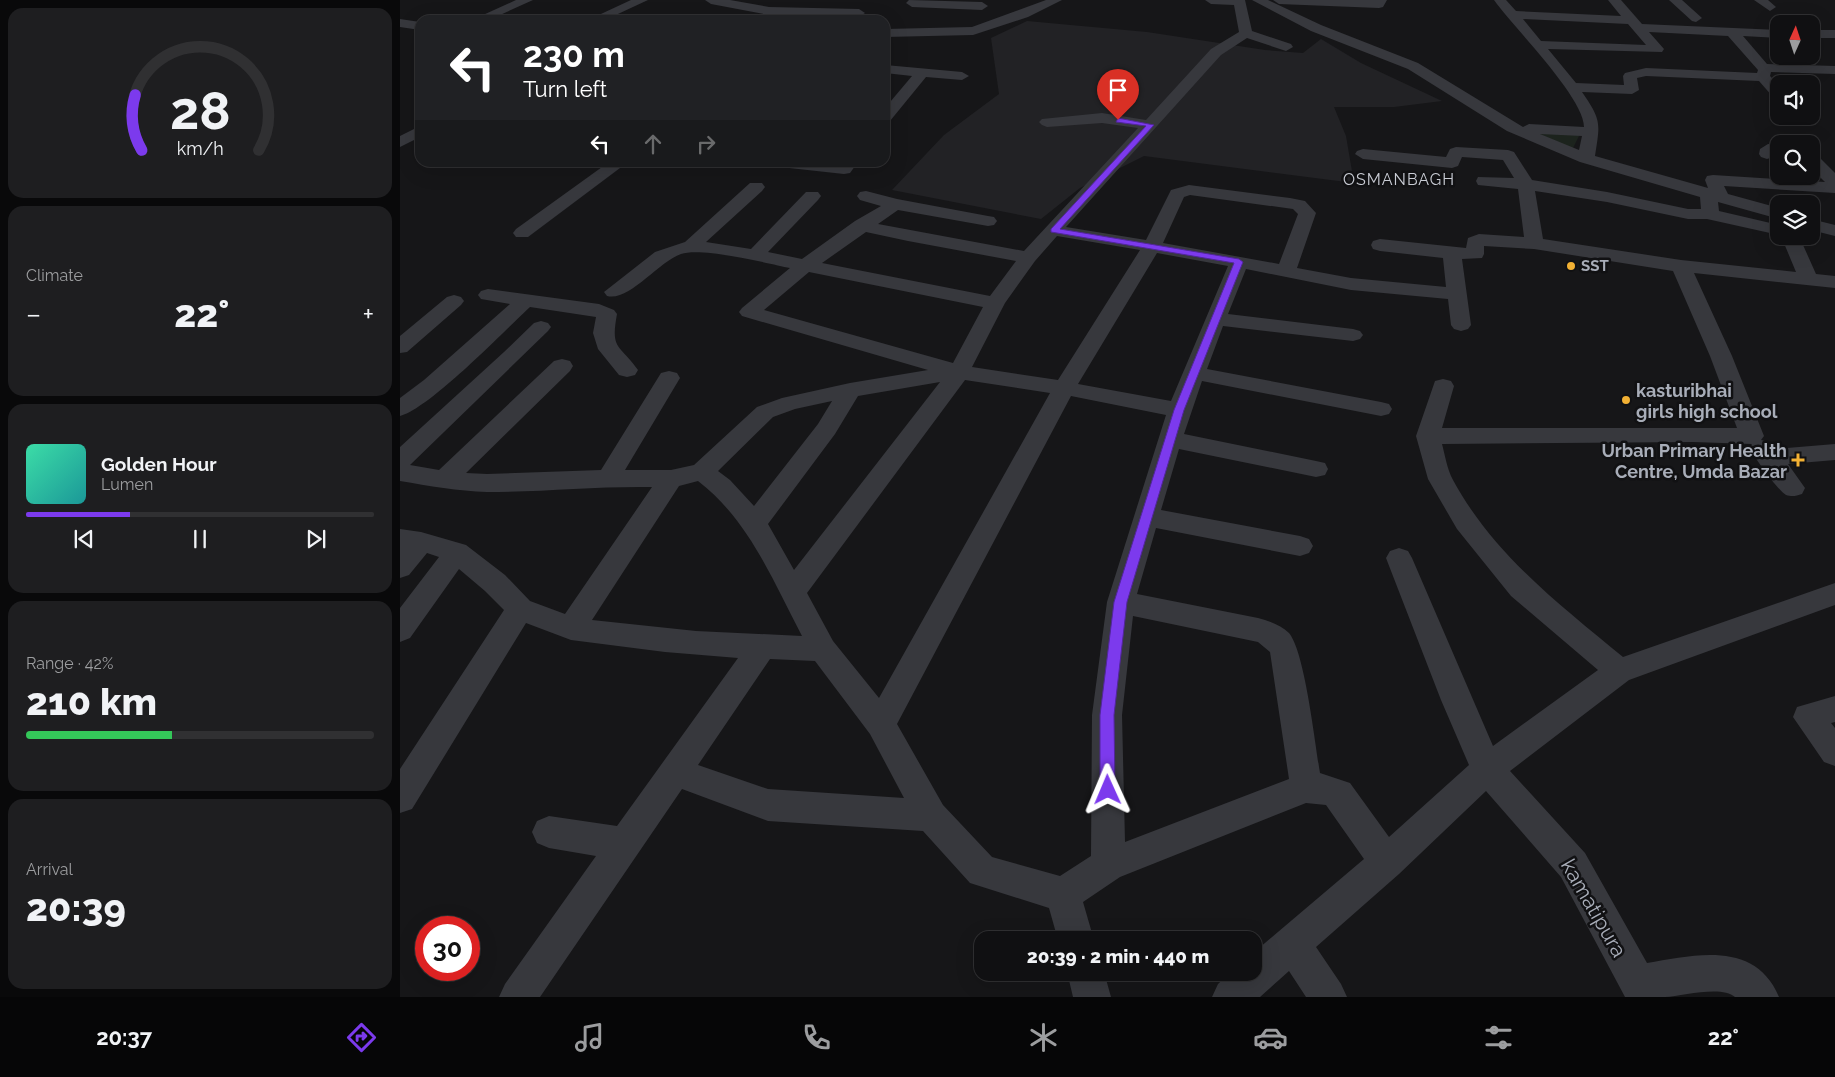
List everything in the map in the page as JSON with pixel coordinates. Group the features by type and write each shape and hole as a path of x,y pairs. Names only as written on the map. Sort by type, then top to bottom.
{"street":[{"path":"490,15 528,0"},
{"path":"606,15 642,0"},
{"path":"711,0 744,3 769,11 859,13"},
{"path":"757,15 793,0"},
{"path":"890,33 973,31 1024,14 1056,0"},
{"path":"1211,0 1245,0 1316,28 1370,44 1413,66 1512,128 1586,159 1656,172 1714,195 1770,211"},
{"path":"1245,0 1246,33"},
{"path":"1279,0 1380,2 1395,8"},
{"path":"1500,0 1572,87 1589,113 1592,126 1589,132 1586,159"},
{"path":"1537,44 1657,49 1614,0"},
{"path":"1675,0 1696,18"},
{"path":"912,3 983,3 973,31"},
{"path":"1514,15 1733,33 1770,34"},
{"path":"400,23 415,26"},
{"path":"400,32 415,27"},
{"path":"1246,33 1286,48"},
{"path":"792,591 959,372 995,303 1028,257 1216,52 1246,33"},
{"path":"1733,33 1770,82"},
{"path":"1820,34 1835,34"},
{"path":"1572,87 1632,90 1630,76 1646,72 1764,73 1776,67 1835,70"},
{"path":"890,70 962,76"},
{"path":"890,111 922,72"},
{"path":"1047,122 1102,118 1151,125"},
{"path":"1512,128 1589,132"},
{"path":"400,142 415,134"},
{"path":"1363,154 1452,163 1456,152 1508,155 1526,184 1534,243"},
{"path":"522,234 613,167"},
{"path":"820,167 844,170 846,167"},
{"path":"1820,167 1835,183"},
{"path":"1707,214 1710,212 1714,195 1713,180 1835,188"},
{"path":"1484,181 1526,184 1608,197 1688,214 1707,214 1770,228"},
{"path":"691,246 756,187"},
{"path":"881,724 1064,388 1152,246 1177,194 1181,192 1203,191 1299,206 1307,213 1286,271"},
{"path":"755,255 812,196"},
{"path":"866,196 895,204 988,221"},
{"path":"895,204 861,225 804,266 749,312 959,372 1064,388 1179,410"},
{"path":"861,225 908,236 1028,257"},
{"path":"1820,227 1835,231"},
{"path":"1054,230 1152,246 1351,284 1456,294"},
{"path":"1380,245 1475,254 1475,242 1479,240 1534,243 1681,266 1835,282"},
{"path":"1794,245 1809,280"},
{"path":"614,292 662,256 674,250 691,246 755,255 995,303"},
{"path":"1452,253 1461,325"},
{"path":"1108,865 1107,715 1121,602 1179,410 1239,262"},
{"path":"1681,266 1721,356 1752,436 1767,458 1793,488"},
{"path":"488,295 599,310 607,314 603,331 606,346 627,370"},
{"path":"400,409 432,385 526,300"},
{"path":"400,347 454,301"},
{"path":"1216,320 1353,335"},
{"path":"400,461 541,327"},
{"path":"444,480 562,366"},
{"path":"400,472 444,480 487,484 608,478 671,479 702,472 765,412 790,403 850,390 959,372"},
{"path":"1194,373 1381,410"},
{"path":"608,478 669,378"},
{"path":"1443,386 1428,436 1440,479 1466,522 1521,588 1619,670"},
{"path":"755,523 827,429 850,390"},
{"path":"1428,436 1684,434 1752,436"},
{"path":"1171,439 1316,469"},
{"path":"1767,458 1835,452"},
{"path":"702,472 720,486 755,523 823,649 881,724 931,816 982,871 1063,894 1108,865 1306,788 1324,788 1338,794 1387,862"},
{"path":"571,628 671,479"},
{"path":"1146,517 1300,546"},
{"path":"400,568 410,540 457,552 495,583 520,609 571,628 629,638 823,649"},
{"path":"400,630 457,552"},
{"name":"kamatipura","path":"1399,558 1456,700 1487,769 1573,866 1641,990 1705,974 1725,974 1744,980 1760,997"},
{"path":"1231,997 1387,862 1487,769 1619,670 1835,594"},
{"path":"1121,602 1258,630 1270,633 1278,640 1284,649 1306,788"},
{"path":"400,798 520,609"},
{"path":"518,997 677,772 762,647"},
{"path":"1835,709 1808,717 1835,752"},
{"path":"677,772 768,805 931,816"},
{"path":"549,832 625,844"},
{"path":"1063,894 1073,931"},
{"path":"1293,944 1328,997"},
{"path":"1088,981 1092,997"}],"shaded area":[{"path":"1027,21 1147,32 1265,50 1303,53 1321,39 1361,63 1442,101 1394,107 1334,107 1346,136 1354,183 1144,156 1080,188 1041,219 892,190 944,135 999,94 991,38"},
{"path":"1525,127 1582,130 1572,150"}],"place":[{"name":"SST","path":"1571,266"},
{"name":"kasturibhai girls high school","path":"1626,400"},
{"name":"Urban Primary Health Centre, Umda Bazar","path":"1798,460"}],"district":[{"name":"OSMANBAGH","path":"1399,179"}],"route":[{"path":"1108,790 1107,715 1121,602 1179,410 1239,262 1054,230 1151,125 1118,120"}]}
